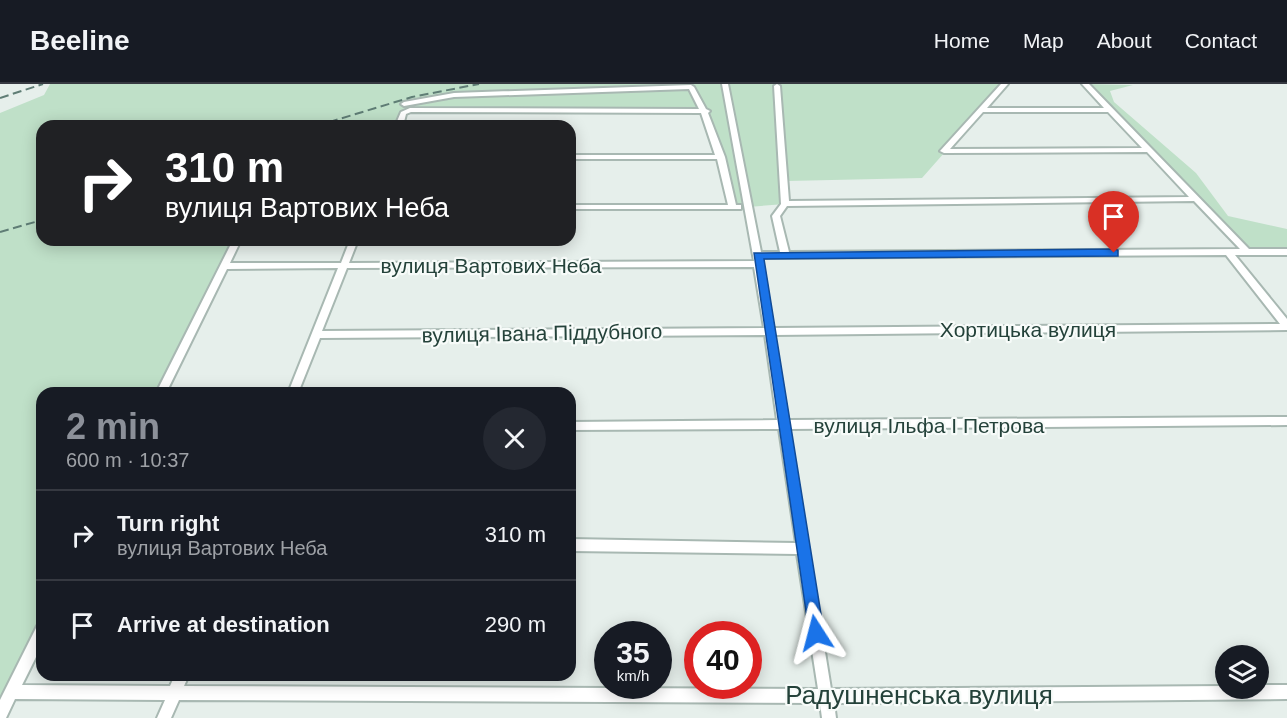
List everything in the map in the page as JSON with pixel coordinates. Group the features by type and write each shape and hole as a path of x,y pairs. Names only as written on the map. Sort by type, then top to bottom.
{"street":[{"path":"725,84 758,256 782,426 829,718"},
{"path":"1005,84 944,151 1149,150"},
{"path":"1085,84 1247,252"},
{"path":"777,86 783,206 777,216 777,222 785,255"},
{"path":"405,108 454,95 691,87 706,111 721,157 733,207"},
{"path":"405,108 706,111"},
{"path":"401,120 405,108"},
{"path":"982,110 1110,110"},
{"path":"576,156 721,157"},
{"path":"783,206 1196,199"},
{"path":"576,207 748,207"},
{"path":"164,387 234,246"},
{"path":"295,387 352,246"},
{"path":"1228,252 1287,326"},
{"name":"вулиця Вартових Неба","path":"225,266 344,266 785,255 1287,252"},
{"name":"Хортицька вулиця","path":"768,330 1287,326"},
{"name":"вулиця Івана Піддубного","path":"315,335 768,330"},
{"name":"вулиця Ільфа І Петрова","path":"576,426 1287,422"},
{"path":"576,545 803,549"},
{"path":"0,715 36,643"},
{"path":"164,718 179,681"},
{"name":"Радушненська вулиця","path":"11,692 825,696 1287,692"}],"green space":[{"path":"50,84 1005,84 922,178 787,181 785,204 748,207 732,201 706,111 405,111 401,120 36,120 36,246 234,246 164,387 36,387 36,643 0,715 0,113 44,95"},
{"path":"1085,84 1133,85 1110,91 1114,102 1196,173 1228,216 1287,229 1287,252 1247,252"}],"railway":[{"path":"0,98 43,84"},
{"path":"336,120 412,97 479,84"},
{"path":"0,232 36,222"}],"route":[{"path":"816,633 782,426 758,255 1114,253"}]}
